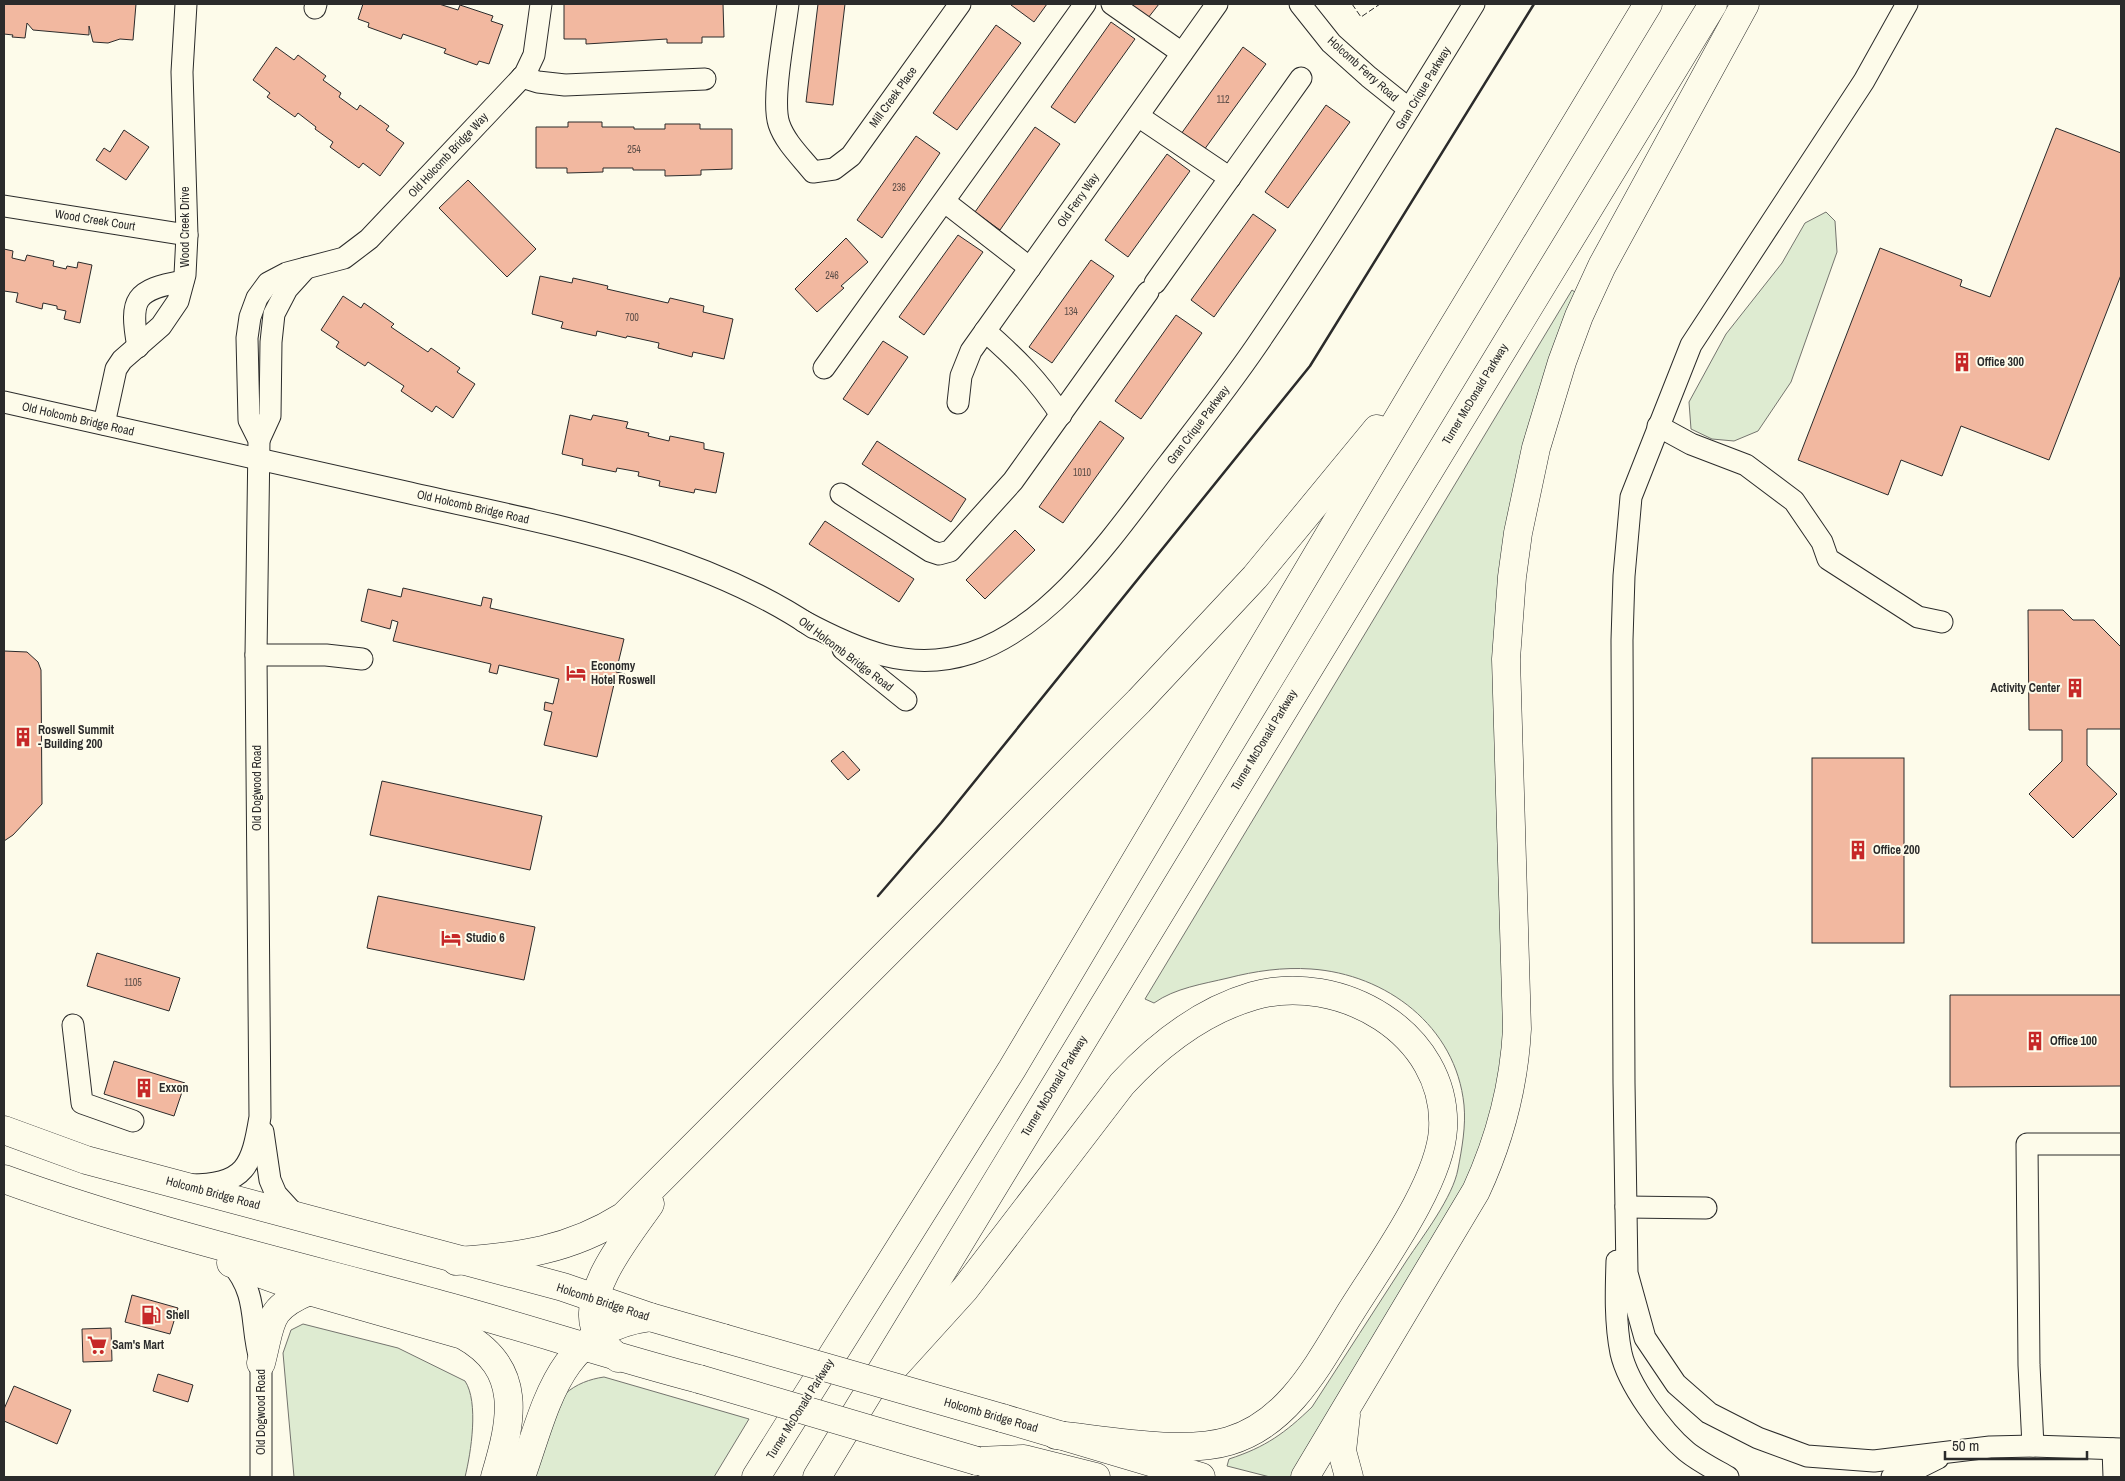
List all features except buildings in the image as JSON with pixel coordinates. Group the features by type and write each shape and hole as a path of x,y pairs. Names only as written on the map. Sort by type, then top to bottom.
{"main road":[{"name":"Turner McDonald Parkway","path":"756,1477 1012,1069 1430,365 1648,4"},
{"name":"Turner McDonald Parkway","path":"817,1477 865,1395 1714,4"},
{"path":"1305,1477 1476,1191 1490,1162 1501,1130 1515,1066 1517,992 1506,706 1506,659 1512,577 1518,533 1538,440 1579,316 1602,266 1745,4"},
{"path":"456,1260 512,1256 545,1251 600,1231 624,1216 1139,702 1219,618 1283,545 1430,365"},
{"path":"865,1395 925,1335 960,1295 1122,1084 1149,1057 1179,1033 1226,1006 1256,995 1285,991 1316,994 1346,1000 1374,1012 1400,1029 1424,1057 1439,1090 1443,1129 1438,1158 1425,1188 1394,1242 1319,1361 1291,1401 1275,1417 1255,1430 1232,1440 1208,1446 1178,1447 1056,1435"},
{"name":"Holcomb Bridge Road","path":"4,1130 86,1160 596,1297 650,1318 1002,1418 1201,1477"},
{"path":"590,1340 596,1297 607,1267 674,1167"},
{"path":"4,1179 168,1232 446,1306 590,1340 606,1347 618,1358 699,1379 1036,1477"},
{"path":"168,1232 231,1263 309,1291 462,1335 476,1342 490,1355 504,1378 509,1396 506,1432 495,1477"},
{"path":"261,1363 271,1323 277,1310 292,1298 309,1291"},
{"path":"521,1477 548,1402 566,1366 590,1340 617,1325 650,1318"},
{"path":"1349,1477 1343,1460 1342,1442 1346,1414 1355,1393"},
{"path":"977,1461 1024,1459 1096,1477"}],"street":[{"name":"Wood Creek Drive","path":"104,424 116,369 161,326 178,301 183,281 187,235 182,72 186,4"},
{"name":"Old Holcomb Bridge Way","path":"259,450 249,420 247,338 250,318 257,298 268,283 287,273 344,258 365,243 522,77 534,54 541,4"},
{"name":"Mill Creek Place","path":"788,4 776,102 779,124 788,140 812,172 834,169 852,156 960,4"},
{"path":"824,368 945,202 1085,4"},
{"path":"1112,4 1182,53"},
{"name":"Old Ferry Way","path":"958,404 964,363 1217,4"},
{"name":"Holcomb Ferry Road","path":"1300,4 1331,43 1368,77 1409,109"},
{"name":"Gran Crique Parkway","path":"803,621 868,652 899,660 929,661 957,657 985,648 1004,638 1037,614 1074,580 1105,545 1216,402 1330,237 1474,4"},
{"path":"1907,4 1864,81 1691,345 1631,497 1624,576 1624,1083 1627,1273 1645,1338 1676,1384 1708,1413 1758,1438 1807,1456 1874,1461 1952,1451 2033,1446 2117,1449 2114,1477"},
{"path":"522,77 538,82 565,85 705,79"},
{"path":"841,494 930,551 944,554 954,548 1006,490 1301,78"},
{"path":"1138,116 1230,178"},
{"path":"945,202 1030,268"},
{"name":"Wood Creek Court","path":"4,206 187,235"},
{"path":"138,347 134,313 136,302 141,295 163,285 183,281"},
{"path":"985,331 1025,366 1042,386 1061,414"},
{"name":"Old Holcomb Bridge Road","path":"4,402 104,424 259,450 599,537 714,576 803,621 862,664 906,700"},
{"path":"1658,426 1691,444 1746,465 1794,501 1822,542 1828,559 1918,617 1942,622"},
{"name":"Old Dogwood Road","path":"259,450 256,655 260,1117 270,1180 276,1194 297,1217"},
{"path":"256,655 326,655 362,659"},
{"path":"73,1025 82,1102 132,1121"},
{"name":"Old Dogwood Road","path":"182,1185 206,1185 226,1180 243,1170 248,1164 254,1149 260,1117"},
{"path":"2033,1446 2029,1365 2028,1144 2121,1144"},
{"path":"1626,1207 1706,1208"},
{"path":"1626,1207 1617,1259 1616,1300 1621,1354 1639,1394 1660,1424 1686,1451 1728,1477"},
{"name":"Old Dogwood Road","path":"231,1263 242,1277 250,1295 256,1346 261,1363 262,1477"},
{"path":"1892,1477 1912,1471 1952,1451"}],"green space":[{"path":"1826,212 1835,221 1837,252 1791,382 1758,431 1734,441 1712,439 1691,429 1689,402 1726,334 1782,263 1805,223"},
{"path":"1572,290 1579,295 1525,460 1509,1046 1477,1168 1292,1477 1270,1477 1227,1466 1229,1459 1254,1449 1274,1438 1312,1407 1444,1204 1458,1169 1464,1129 1464,1105 1458,1077 1447,1051 1432,1029 1413,1009 1390,993 1365,981 1339,973 1311,969 1280,969 1248,973 1190,987 1154,1003 1145,999"},
{"path":"303,1324 398,1348 465,1381 472,1401 473,1414 470,1455 465,1477 294,1477 283,1353 291,1330"},
{"path":"604,1377 749,1419 714,1477 534,1477 556,1409 565,1394 578,1385"}],"fence":[{"path":"1352,4 1361,17 1380,4"}],"wall":[{"path":"878,896 941,823 1310,366 1534,4"}],"place":[{"name":"Office 300","path":"1962,362"},
{"name":"Economy Hotel Roswell","path":"576,673"},
{"name":"Activity Center","path":"2075,688"},
{"name":"Roswell Summit - Building 200","path":"23,737"},
{"name":"Office 200","path":"1858,850"},
{"name":"Studio 6","path":"451,938"},
{"name":"Office 100","path":"2035,1041"},
{"name":"Exxon","path":"144,1088"},
{"name":"Shell","path":"151,1315"},
{"name":"Sam's Mart","path":"97,1345"}]}
